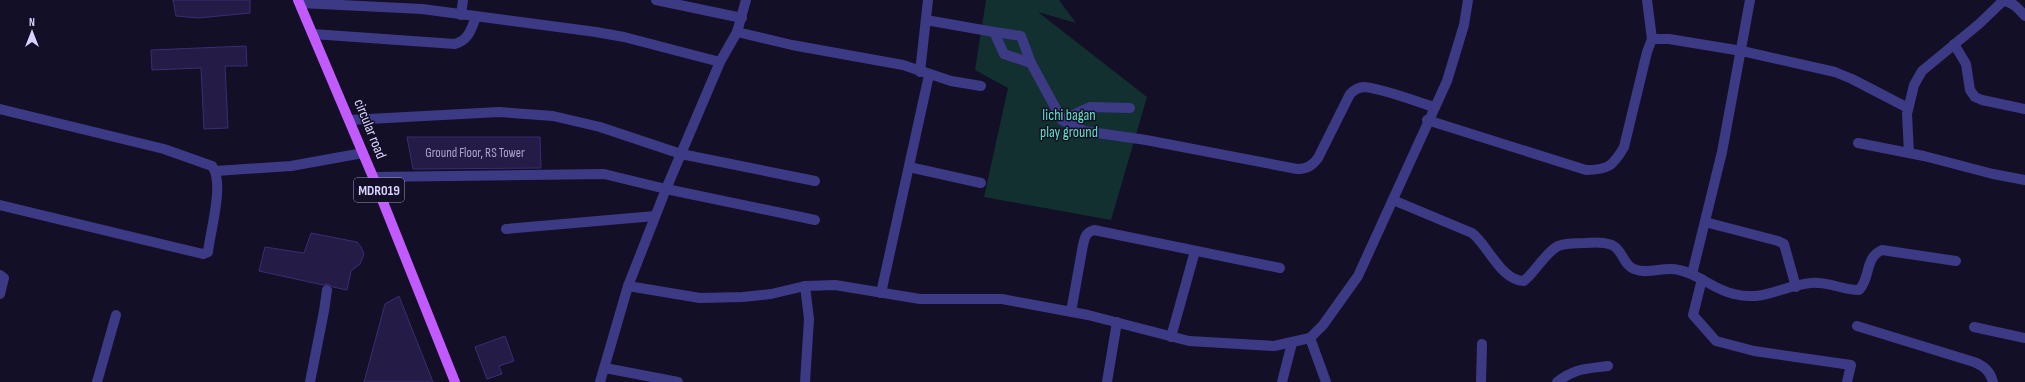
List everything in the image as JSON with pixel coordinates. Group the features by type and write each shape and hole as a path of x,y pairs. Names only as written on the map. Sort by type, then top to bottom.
{"main road":[{"name":"circular road","path":"299,2 350,120 455,382"}],"street":[{"path":"461,15 463,0"},
{"path":"656,0 742,18"},
{"path":"600,382 620,308 628,286 680,154 720,62 737,32 746,0"},
{"path":"881,293 909,167 924,73 928,0"},
{"path":"628,286 700,298 743,297 772,294 805,286 835,285 920,299 1002,298 1117,322 1171,337 1220,344 1274,346 1310,338 1323,325 1358,276 1393,200 1427,120 1447,81 1464,25 1468,0"},
{"path":"1427,120 1586,170 1602,170 1609,167 1618,158 1624,147 1647,52 1652,39 1647,0"},
{"path":"1692,274 1722,152 1742,51 1750,0"},
{"path":"1909,153 1908,108 1914,85 1922,71 1979,24 2003,1 2009,1 2025,16"},
{"path":"299,2 422,10 624,37 720,62"},
{"path":"313,34 456,44 464,41 476,17"},
{"path":"926,20 1021,36 1031,63 1062,120 1084,131 1146,140 1297,169 1305,169 1312,165 1318,158 1350,94 1355,89 1364,87 1434,107"},
{"path":"737,32 792,45 903,65 924,73 981,86"},
{"path":"994,32 1004,54 1031,63"},
{"path":"1652,39 1670,39 1742,51 1835,72 1852,79 1908,108"},
{"path":"1954,44 1966,64 1970,90 1975,97 1982,100 2025,109"},
{"path":"1062,120 1090,107 1130,108"},
{"path":"0,109 164,149 212,166 216,171 216,208 208,252 203,254 0,205"},
{"path":"350,120 499,112 553,116 600,127 680,154 815,181"},
{"path":"1858,143 1909,153 1993,174 2025,180"},
{"path":"216,171 291,166 363,153"},
{"path":"909,167 981,183"},
{"path":"373,177 604,174 666,189 815,220"},
{"path":"1393,200 1472,233 1479,238 1490,254 1506,272 1519,281 1524,281 1530,276 1558,246 1587,242 1603,242 1612,245 1619,250 1630,268 1640,272 1670,268 1692,274 1723,290 1744,296 1766,296 1810,283 1821,283 1851,290 1859,290 1863,285 1870,260 1875,253 1882,250 1956,261"},
{"path":"506,229 655,216"},
{"path":"1705,222 1778,241 1784,244 1796,287"},
{"path":"1071,312 1083,245 1089,232 1103,230 1195,251 1280,268"},
{"path":"1171,337 1195,251"},
{"path":"0,275 4,278 0,294"},
{"path":"1702,279 1692,315 1716,341 1754,351 1850,365 1847,382"},
{"path":"805,286 809,319 805,382"},
{"path":"310,382 327,290"},
{"path":"97,382 116,315"},
{"path":"1107,382 1117,322"},
{"path":"1857,326 1984,366 1990,374 1993,382"},
{"path":"1974,327 2025,338"},
{"path":"1310,338 1326,382"},
{"path":"1282,382 1292,343"},
{"path":"1481,382 1482,344"},
{"path":"1557,382 1570,372 1608,366"},
{"path":"605,368 678,382"}],"green space":[{"name":"lichi bagan play ground","path":"986,0 1059,0 1076,23 1038,12 1147,97 1111,220 984,197 1008,88 975,70"}],"building":[{"path":"173,0 250,0 250,13 198,18 176,16"},
{"path":"246,46 247,66 225,66 228,128 204,129 201,68 152,70 151,50"},
{"path":"407,137 540,137 541,168 413,169"},
{"path":"311,233 357,242 361,247 364,254 360,264 351,271 347,290 333,287 328,284 323,285 259,271 265,247 304,253"},
{"path":"399,296 433,382 364,382 385,304"},
{"path":"505,336 514,361 499,366 502,374 487,379 475,347"}]}
